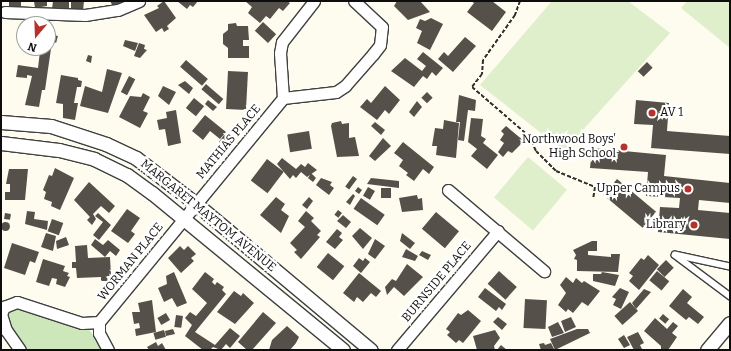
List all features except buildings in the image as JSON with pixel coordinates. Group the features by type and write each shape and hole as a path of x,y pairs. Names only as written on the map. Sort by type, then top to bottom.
{"street":[{"path":"5,12 91,14 118,10 140,1"},
{"path":"314,1 282,42 280,53 284,98 336,92 345,86 373,54 380,44 382,27 354,1"},
{"name":"MATHIAS PLACE","path":"183,218 284,98"},
{"path":"3,143 4,122"},
{"name":"MARGARET MAYTOM AVENUE","path":"4,122 51,126 106,144 136,158 195,203 371,350"},
{"name":"MARGARET MAYTOM AVENUE","path":"3,143 58,150 94,159 127,175 183,218 343,350"},
{"path":"448,190 544,271"},
{"name":"WORMAN PLACE","path":"99,322 183,218"},
{"name":"BURNSIDE PLACE","path":"397,350 498,231"},
{"path":"20,350 6,330 1,314 4,307 17,302 82,322 99,322 99,333 108,350"},
{"path":"707,350 730,323"}],"lane":[{"path":"730,268 675,255 730,296"}],"path":[{"path":"520,1 515,15 483,60 482,74 472,87 529,136 536,151 556,171 595,187 593,199"}],"green space":[{"path":"552,1 628,1 670,33 564,151 480,85"},
{"path":"687,1 730,1 730,48 681,8"},
{"path":"528,157 567,190 533,230 494,198"},
{"path":"6,305 80,321 91,332 101,350 24,350 2,322"}],"place":[{"name":"AV 1","path":"652,113"},
{"name":"Northwood Boys' High School","path":"624,147"},
{"name":"Upper Campus","path":"688,189"},
{"name":"Library","path":"694,225"}]}
